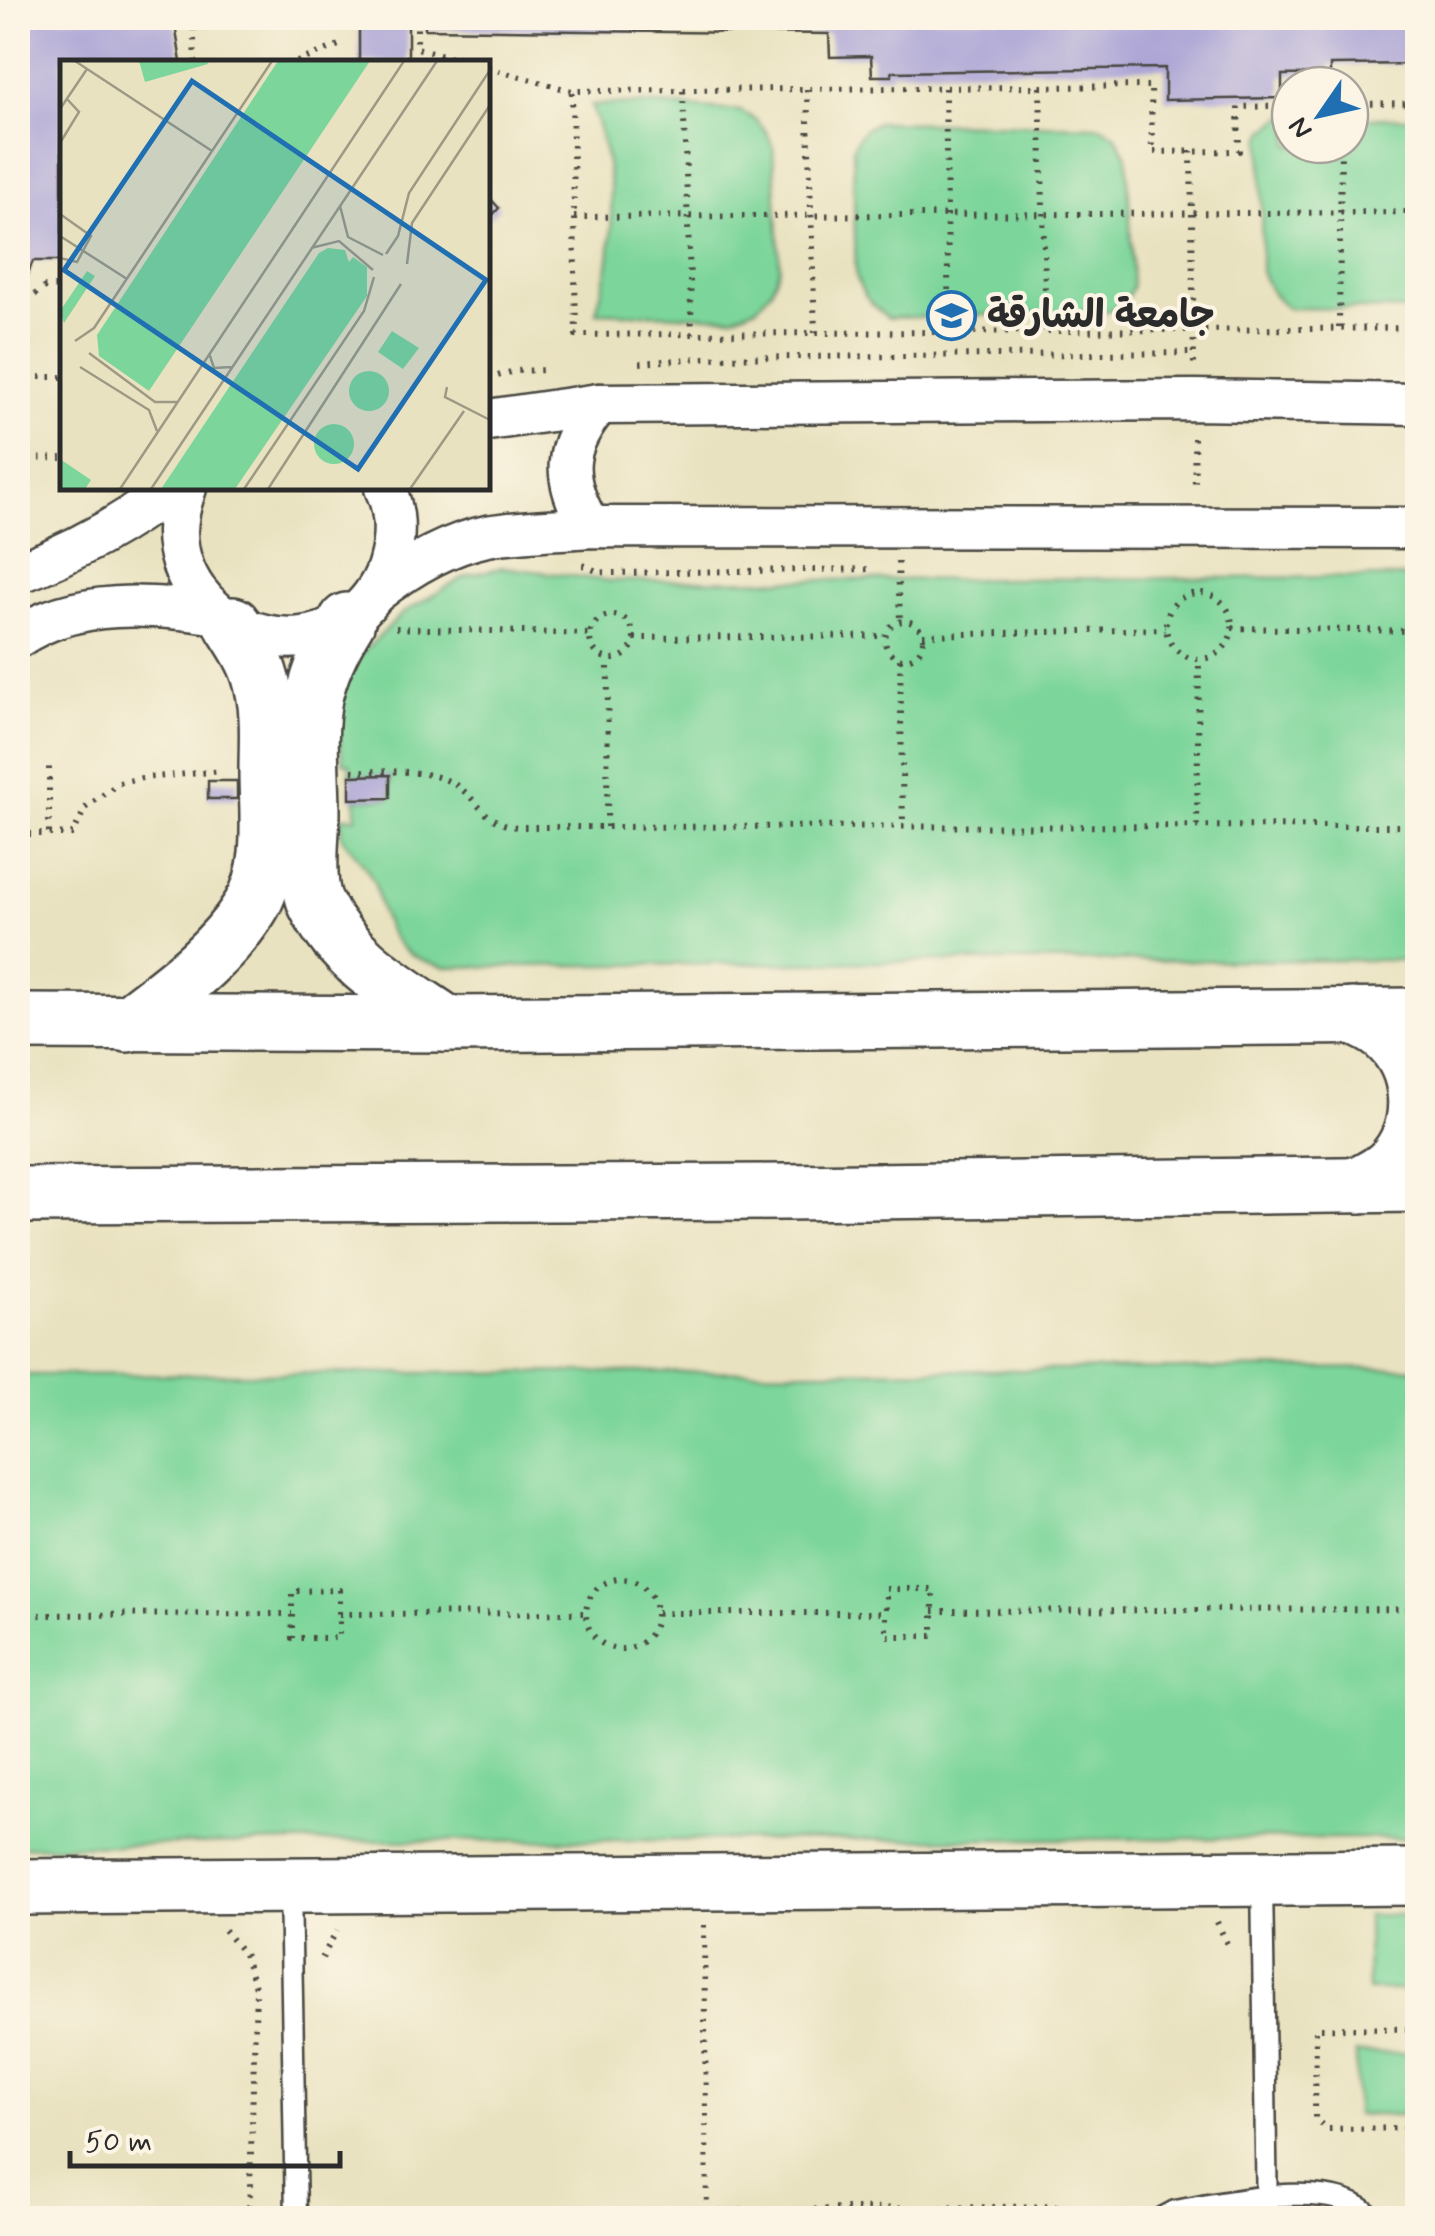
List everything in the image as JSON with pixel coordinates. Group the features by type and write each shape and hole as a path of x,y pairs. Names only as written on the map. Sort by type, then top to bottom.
{"street":[{"path":"490,420 599,404 1194,400 1418,404"},
{"path":"581,543 570,476 572,450 582,424 599,404"},
{"path":"18,573 105,534 169,490"},
{"path":"185,490 177,534 181,557 201,598 226,620 249,650 261,678 266,705 287,758 310,850 315,904 338,938 366,968 447,1024"},
{"path":"18,636 32,627 78,613 124,606 171,606 280,638 303,638 372,614 394,546 395,522 386,490"},
{"path":"252,906 287,758 314,701 332,646 372,614 405,570 444,549 487,536 581,543 897,527 1418,528"},
{"path":"128,1024 198,968 252,906 266,898 283,896 315,904"},
{"path":"1352,1016 1379,1030 1400,1051 1416,1088 1413,1128 1404,1146 1392,1163 1359,1185"},
{"path":"18,1022 447,1024 1418,1016"},
{"path":"18,1194 766,1192 1418,1184"},
{"path":"18,1887 1418,1877"}],"lane":[{"path":"1262,1877 1267,2218"},
{"path":"290,1886 296,2218"},
{"path":"1162,2218 1175,2210 1266,2195 1330,2196 1349,2201 1372,2218"}],"path":[{"path":"193,18 196,60"},
{"path":"417,18 418,48 462,60"},
{"path":"302,60 339,44"},
{"path":"490,69 572,91 1151,86 1152,152 1239,151 1238,107 1270,106"},
{"path":"1040,87 1046,331"},
{"path":"945,88 949,332"},
{"path":"807,89 815,333"},
{"path":"684,90 692,334"},
{"path":"572,91 576,334 1418,328"},
{"path":"1370,104 1418,103"},
{"path":"1191,152 1195,528"},
{"path":"1339,328 1340,165"},
{"path":"574,217 1418,212"},
{"path":"18,307 45,287 60,287"},
{"path":"626,364 701,358 1194,354"},
{"path":"490,378 552,370"},
{"path":"18,377 60,378"},
{"path":"18,459 60,458"},
{"path":"897,527 900,621"},
{"path":"581,543 598,572 879,569"},
{"path":"1211,595 1223,603 1232,628 1222,651 1211,658 1186,658 1168,640 1166,615 1185,596 1211,595"},
{"path":"372,614 589,634"},
{"path":"614,615 624,618 632,627 634,638 626,655 608,660 593,650 589,634 602,616 614,615"},
{"path":"900,621 918,626 924,635 918,654 910,658 900,659 888,651 886,636 891,626 900,621"},
{"path":"924,635 1166,628"},
{"path":"1232,628 1418,630"},
{"path":"634,638 886,636"},
{"path":"900,659 903,827"},
{"path":"608,660 608,827"},
{"path":"1197,826 1199,660"},
{"path":"18,834 74,834 85,808 118,784 287,758 435,775 455,784 492,820 504,826 1418,826"},
{"path":"48,833 49,764"},
{"path":"621,1578 650,1592 657,1614 642,1643 622,1650 600,1643 587,1624 586,1613 600,1585 621,1578"},
{"path":"932,1588 933,1612 933,1636 886,1636 886,1589 932,1588"},
{"path":"339,1590 339,1638 292,1638 292,1614 292,1591 339,1590"},
{"path":"933,1612 1418,1610"},
{"path":"339,1614 586,1613"},
{"path":"657,1614 886,1613"},
{"path":"18,1615 292,1614"},
{"path":"704,1908 707,2215"},
{"path":"1203,1914 1216,1920 1229,1948"},
{"path":"217,1922 244,1954 256,1990 250,2218"},
{"path":"321,1972 322,1954 340,1924"},
{"path":"1418,2029 1316,2028 1315,2118 1328,2129 1418,2128"},
{"path":"354,2218 1066,2206 1065,2218"},
{"path":"836,2208 836,2218"}],"green space":[{"path":"643,104 741,111 767,133 773,147 780,267 771,290 757,307 733,317 596,312 608,265 612,219 606,161 591,105"},
{"path":"1370,118 1417,118 1417,310 1287,308 1271,291 1261,271 1262,138 1270,127 1270,165 1370,165"},
{"path":"879,122 1100,126 1115,135 1127,156 1133,286 1127,298 1111,311 888,318 868,300 856,275 853,148 863,131"},
{"path":"503,567 610,581 1417,577 1417,960 445,967 420,959 402,948 389,931 371,876 341,836 342,817 356,817 356,799 390,798 390,776 350,776 350,764 343,762 335,708 353,662 403,613 466,576"},
{"path":"1417,1368 1417,1838 349,1841 18,1847 18,1375"},
{"path":"1367,1915 1417,1915 1417,1990 1368,1990"},
{"path":"1356,2053 1417,2053 1417,2115 1356,2115"}],"building":[{"path":"18,18 174,18 181,60 60,60 60,261 33,261 18,291"},
{"path":"359,18 408,18 408,60 359,60"},
{"path":"425,18 1418,18 1418,64 1270,65 1270,98 1165,100 1165,68 892,72 892,76 872,76 871,56 830,57 829,34 425,29"},
{"path":"490,198 499,208 490,218"},
{"path":"390,775 390,798 350,799 350,776"},
{"path":"208,781 237,781 237,799 208,799"}],"place":[{"name":"جامعة الشارقة","path":"952,316"}]}
